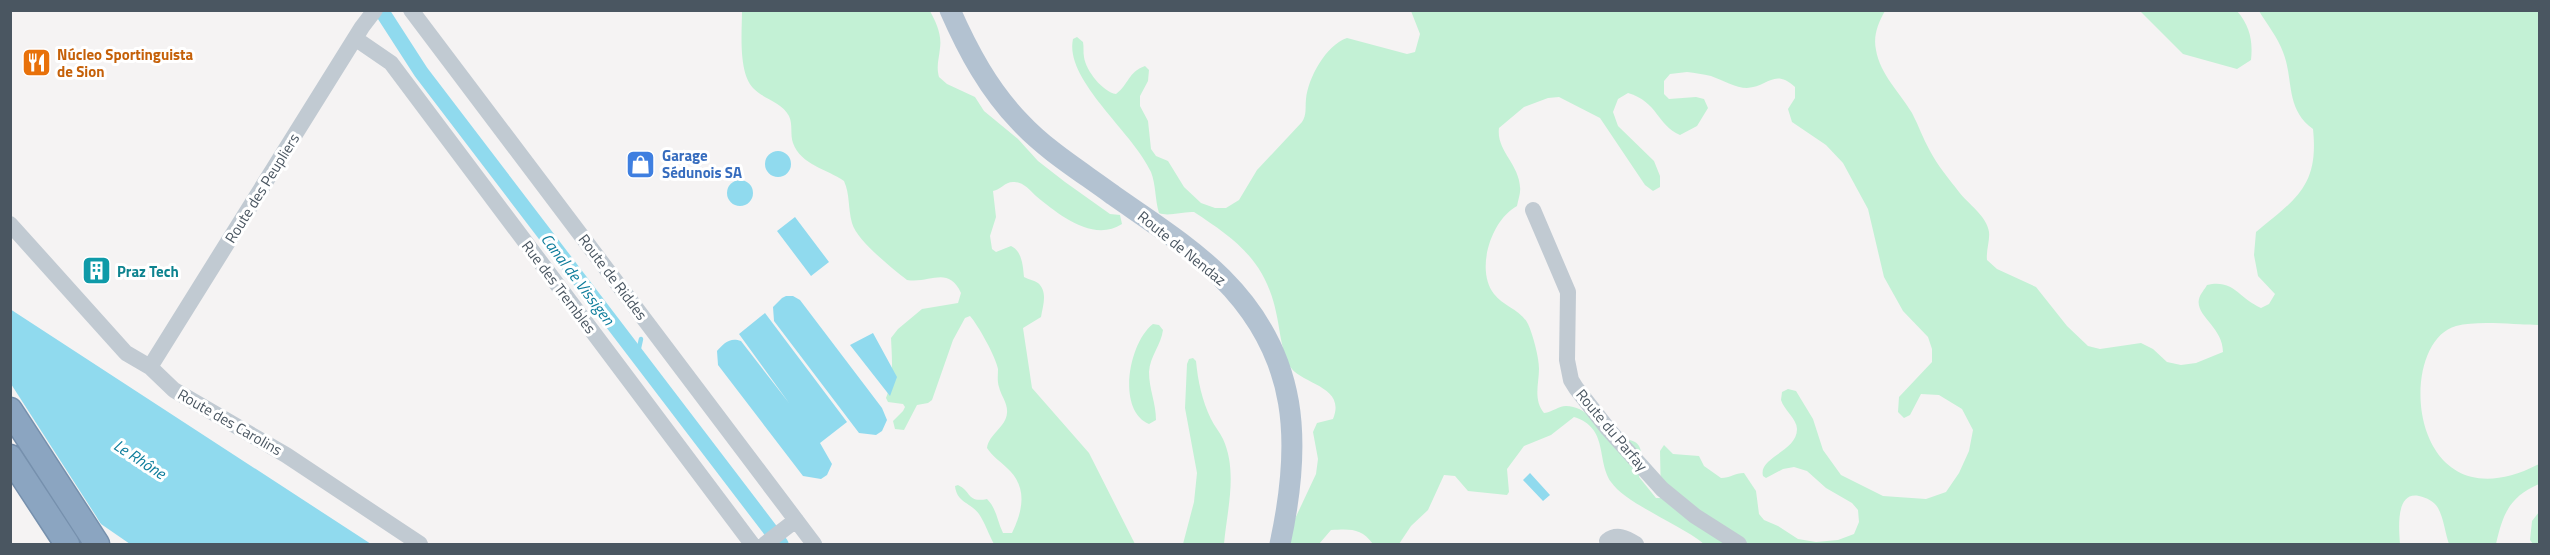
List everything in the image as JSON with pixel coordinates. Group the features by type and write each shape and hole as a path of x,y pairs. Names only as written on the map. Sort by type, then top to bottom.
{"highway":[{"path":"10,410 97,544"},
{"path":"10,457 67,544"}],"main road":[{"name":"Route de Nendaz","path":"950,10 984,76 1020,123 1064,160 1208,265 1241,299 1257,321 1278,364 1292,420 1294,452 1290,498 1280,544"}],"street":[{"name":"Route de Riddes","path":"411,10 814,544"},
{"name":"Route des Peupliers","path":"150,368 371,14"},
{"name":"Rue des Trembles","path":"356,39 391,63 752,544"},
{"name":"Route du Parfay","path":"1533,210 1568,292 1567,360 1568,369 1576,388 1608,429 1662,489 1695,516 1738,544"},
{"name":"Route des Carolins","path":"10,224 126,353 150,368 174,390 286,455 420,544"},
{"path":"765,544 796,520"},
{"path":"1607,541 1620,537 1636,544"}],"green space":[{"path":"742,11 930,11 940,38 939,77 947,84 975,97 984,111 1018,139 1038,161 1065,182 1110,214 1120,215 1122,224 1111,229 1088,228 1065,218 1023,184 1010,182 993,191 996,217 990,236 992,249 996,252 1011,246 1018,251 1024,277 1038,283 1043,290 1041,317 1023,328 1032,388 1089,453 1135,544 994,544 979,514 958,496 955,486 958,485 973,498 987,499 995,511 1003,533 1012,533 1021,507 1021,491 1014,475 987,448 988,443 1006,418 1006,406 998,385 998,369 994,357 970,316 965,318 953,340 932,400 917,405 904,430 895,429 893,421 905,407 903,404 888,402 886,398 891,376 891,338 922,309 958,303 961,293 956,285 944,278 907,280 861,238 852,223 844,181 802,157 793,143 790,119 786,111 757,92 748,81 742,51"},
{"path":"1411,11 1885,11 1878,25 1875,40 1878,59 1912,113 1936,162 1988,226 1987,260 1997,269 2036,287 2067,326 2088,346 2100,349 2141,343 2153,349 2167,362 2181,365 2196,363 2223,352 2219,336 2199,305 2200,297 2207,285 2230,287 2261,308 2269,304 2275,294 2258,276 2254,255 2256,232 2283,210 2302,190 2312,164 2313,129 2298,112 2283,52 2259,11 2539,11 2539,325 2486,323 2456,326 2436,340 2424,364 2420,395 2425,427 2439,455 2462,474 2495,478 2539,464 2539,484 2514,501 2501,524 2496,544 2449,544 2438,508 2430,500 2411,496 2402,505 2400,513 2400,544 1704,544 1618,490 1607,473 1597,437 1585,422 1574,417 1551,435 1524,446 1507,469 1509,492 1507,495 1468,491 1455,476 1444,475 1428,510 1411,526 1399,544 1373,544 1360,532 1331,530 1319,544 1290,544 1293,523 1316,474 1318,459 1313,432 1317,423 1333,419 1336,408 1334,399 1328,392 1295,372 1289,365 1282,346 1271,294 1264,278 1246,253 1223,232 1194,212 1159,213 1151,172 1089,89 1079,72 1073,55 1073,39 1077,37 1083,42 1085,63 1096,80 1111,92 1116,94 1139,69 1145,66 1149,70 1148,81 1140,96 1140,106 1148,121 1151,149 1156,156 1168,161 1184,187 1201,203 1215,208 1226,208 1239,200 1257,170 1302,122 1307,91 1314,72 1332,48 1347,38 1407,54 1415,52 1420,34","holes":["1687,72 1711,76 1743,88 1754,87 1776,79 1788,82 1795,87 1795,98 1788,109 1792,122 1826,145 1843,163 1868,209 1884,277 1903,311 1928,337 1932,349 1932,362 1899,397 1898,412 1904,418 1910,415 1921,394 1939,395 1962,409 1973,430 1969,451 1959,473 1946,492 1926,499 1883,496 1841,475 1823,450 1813,419 1796,391 1788,389 1782,392 1781,400 1796,425 1795,437 1785,449 1766,464 1763,476 1766,478 1783,469 1794,467 1807,471 1826,488 1852,503 1858,510 1859,522 1854,534 1838,540 1816,542 1798,539 1764,520 1759,514 1756,491 1744,473 1721,478 1704,466 1699,456 1673,454 1664,445 1660,451 1661,498 1656,498 1639,477 1641,452 1636,442 1611,439 1592,418 1580,409 1563,406 1544,413 1537,391 1538,358 1528,324 1521,315 1494,294 1488,284 1486,272 1486,259 1493,234 1500,222 1517,206 1520,192 1519,179 1501,143 1499,128 1524,107 1548,98 1559,97 1600,118 1645,185 1653,191 1660,187 1660,176 1654,161 1618,126 1613,112 1618,99 1628,93 1646,102 1672,131 1680,135 1697,126 1708,108 1704,99 1696,97 1669,99 1664,94 1664,81 1670,74"]},
{"path":"2140,11 2237,11 2250,34 2251,60 2237,69 2183,54"},
{"path":"1153,324 1159,325 1163,330 1149,372 1156,420 1149,424 1139,416 1132,405 1129,391 1132,360 1145,333"},
{"path":"1193,358 1196,361 1205,405 1223,439 1230,465 1231,478 1224,544 1183,544 1194,502 1197,473 1185,408 1187,364 1189,359"},
{"path":"2539,512 2539,544 2533,544 2530,540 2532,521"}],"water":[{"path":"778,151 787,155 791,164 787,173 778,177 769,173 765,164 769,155"},
{"path":"740,180 749,184 753,193 749,202 740,206 731,202 727,193 731,184"},
{"path":"795,217 829,262 811,276 777,231"},
{"path":"786,296 793,296 800,300 882,408 887,420 882,431 876,435 859,433 774,321 773,307"},
{"name":"Le Rhône","path":"10,309 371,544 130,544 11,462"},
{"path":"765,313 847,422 820,443 832,464 827,475 821,479 803,476 718,365 717,351 730,340 741,341 789,403 739,334"},
{"path":"873,333 897,377 890,396 850,345"},
{"path":"1530,473 1550,495 1543,501 1523,480"}],"pier":[{"path":"11,384 96,516 105,531 10,466"}],"waterway":[{"name":"Canal de Vissigen","path":"381,10 421,72 781,544"},
{"path":"637,357 641,339"}],"place":[{"name":"Núcleo Sportinguista de Sion","path":"36,63"},
{"name":"Garage Sédunois SA","path":"641,164"},
{"name":"Praz Tech","path":"96,271"}]}
